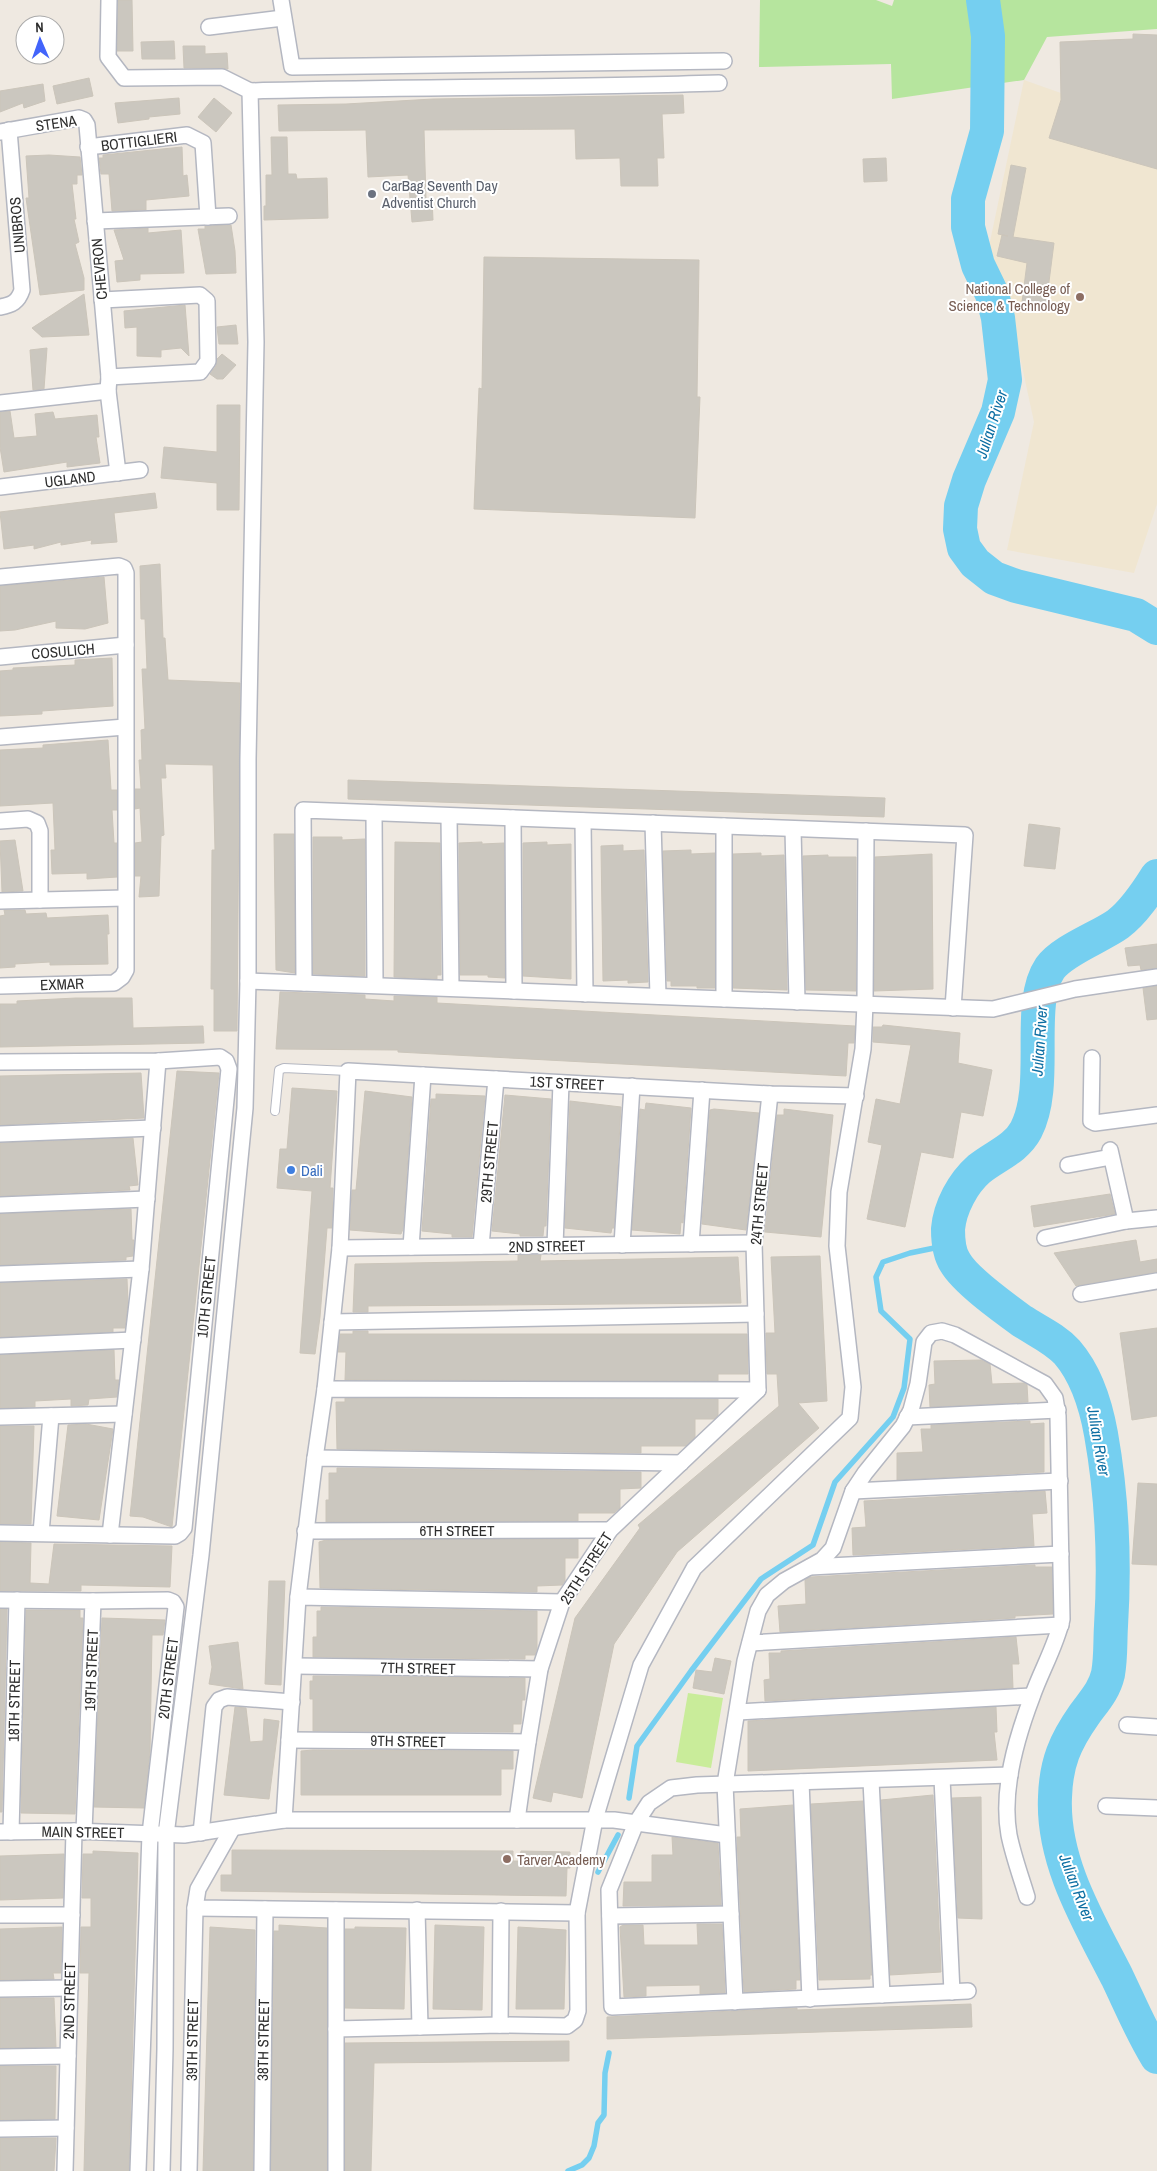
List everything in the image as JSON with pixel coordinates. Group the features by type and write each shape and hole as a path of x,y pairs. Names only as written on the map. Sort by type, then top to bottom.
{"street":[{"path":"109,0 108,57 124,78 222,78 250,91 396,87 604,87 719,83"},
{"path":"281,0 292,67 724,61"},
{"path":"209,27 283,18"},
{"path":"162,2171 173,1835 246,1108 248,759 256,342 250,91"},
{"name":"STENA","path":"4,131 79,118 84,120 87,125 88,147"},
{"name":"UNIBROS","path":"0,308 9,306 18,300 22,290 4,131"},
{"name":"BOTTIGLIERI","path":"88,147 187,135 203,143 208,217"},
{"name":"CHEVRON","path":"88,147 118,473"},
{"path":"95,221 229,216"},
{"path":"0,403 109,384 200,372 208,361 207,301 200,295 102,300"},
{"name":"UGLAND","path":"0,487 140,470"},
{"path":"0,577 119,566 124,568 126,573 125,898 0,901"},
{"name":"COSULICH","path":"0,657 126,645"},
{"path":"0,737 125,727"},
{"path":"304,983 303,810 866,831 964,835 953,1008"},
{"path":"374,813 374,985"},
{"path":"449,816 451,988"},
{"path":"513,818 514,991"},
{"path":"0,821 28,819 37,823 40,831 40,900"},
{"path":"583,821 585,994"},
{"path":"653,823 658,996"},
{"path":"724,826 724,999"},
{"path":"793,829 796,1002"},
{"path":"336,2029 500,2024 567,2026 575,2020 578,2011 577,1912 595,1819 641,1666 694,1568 850,1418 853,1387 837,1246 839,1192 863,1049 866,831"},
{"name":"EXMAR","path":"0,986 114,983 122,978 126,970 125,898"},
{"path":"248,981 993,1009 1075,990 1157,977"},
{"name":"10TH STREET","path":"110,1535 174,1536 184,1528 229,1069 226,1061 220,1057 158,1061"},
{"path":"1092,1058 1091,1121 1095,1123 1157,1115"},
{"path":"0,1062 158,1061 142,1269 110,1535 0,1533"},
{"path":"284,1820 298,1597 305,1530 325,1389 340,1248 348,1071"},
{"name":"1ST STREET","path":"348,1071 770,1094 856,1096"},
{"path":"411,1247 423,1075"},
{"name":"29TH STREET","path":"481,1246 496,1079"},
{"path":"555,1246 561,1082"},
{"path":"622,1245 632,1086"},
{"path":"691,1244 702,1090"},
{"name":"24TH STREET","path":"756,1314 754,1243 770,1094"},
{"path":"0,1134 153,1128"},
{"path":"1068,1165 1111,1153 1126,1222"},
{"path":"0,1205 147,1199"},
{"path":"1045,1238 1126,1222 1157,1218"},
{"name":"2ND STREET","path":"340,1248 754,1243"},
{"path":"0,1274 142,1269"},
{"path":"1081,1294 1157,1281"},
{"path":"325,1389 758,1390 756,1314 332,1322"},
{"path":"735,2002 725,1784 745,1661 758,1611 767,1596 784,1581 822,1560 833,1548 854,1491 903,1426 907,1417 918,1384 924,1342 931,1333 942,1331 956,1335 1046,1384 1055,1398 1058,1410 1061,1625 1032,1696 1010,1776 1007,1805 1009,1835 1027,1897"},
{"path":"0,1346 133,1340"},
{"name":"25TH STREET","path":"517,1820 540,1669 562,1602 610,1530 758,1390"},
{"path":"907,1417 1058,1410"},
{"path":"0,1417 124,1414"},
{"path":"41,1533 51,1416"},
{"path":"315,1458 682,1463"},
{"path":"854,1491 1060,1481"},
{"name":"6TH STREET","path":"305,1530 610,1530"},
{"path":"809,1567 1061,1554"},
{"path":"298,1597 562,1602"},
{"path":"0,1600 94,1601"},
{"name":"18TH STREET","path":"6,1832 17,1600"},
{"name":"20TH STREET","path":"94,1601 168,1600 174,1602 176,1607 150,1834"},
{"name":"19TH STREET","path":"79,1831 94,1601"},
{"path":"750,1643 1061,1625"},
{"name":"7TH STREET","path":"295,1666 540,1669"},
{"path":"738,1712 1032,1696"},
{"path":"201,1834 214,1707 218,1700 226,1697 292,1702"},
{"path":"1127,1726 1157,1726"},
{"name":"9TH STREET","path":"288,1740 528,1742"},
{"path":"968,1991 612,2007 609,1890 636,1823 649,1803 671,1788 725,1784 1010,1776"},
{"path":"942,1778 952,1992"},
{"path":"871,1781 882,1995"},
{"path":"801,1782 810,1999"},
{"path":"1106,1806 1157,1808"},
{"name":"MAIN STREET","path":"6,1832 79,1831 173,1835 201,1834 284,1820 595,1819 726,1835"},
{"name":"39TH STREET","path":"188,2171 195,1908 198,1889 232,1829"},
{"name":"2ND STREET","path":"65,2171 72,1915 79,1831"},
{"path":"138,2171 150,1834"},
{"path":"195,1908 577,1912"},
{"name":"38TH STREET","path":"262,2171 265,1909"},
{"path":"336,1910 336,2171"},
{"path":"417,1910 420,2027"},
{"path":"500,2024 501,1911"},
{"path":"610,1916 731,1914"},
{"path":"0,1915 72,1915"},
{"path":"0,1989 70,1988"},
{"path":"0,2057 68,2056"},
{"path":"0,2128 66,2128"}],"lane":[{"name":"1ST STREET","path":"275,1110 279,1070 284,1068 348,1071"}],"shaded area":[{"name":"National College of Science & Technology","path":"1024,80 1157,127 1157,504 1134,573 1007,550 1034,422 1017,343 988,251"}],"green space":[{"path":"760,0 876,0 892,6 894,0 1157,0 1157,29 1047,37 1024,80 892,99 891,64 759,67"},
{"path":"688,1693 723,1698 711,1768 676,1762"}],"building":[{"path":"118,0 132,0 133,51 117,51"},
{"path":"1133,34 1157,35 1157,169 1049,138 1061,100 1060,42 1133,39"},
{"path":"174,41 175,59 142,59 141,42"},
{"path":"183,46 205,46 205,54 227,53 228,69 184,68"},
{"path":"89,78 93,96 57,104 53,86"},
{"path":"43,84 45,101 24,108 23,103 0,112 0,91"},
{"path":"683,95 684,113 662,114 664,158 657,158 658,186 621,186 620,158 576,159 575,129 424,130 426,200 432,199 433,220 412,222 408,175 368,177 366,130 279,131 278,105 346,104 433,99"},
{"path":"179,98 180,114 118,123 115,103"},
{"path":"214,98 232,113 216,132 198,117"},
{"path":"271,137 287,137 288,174 296,174 297,179 327,178 328,218 264,220 266,175 272,175"},
{"path":"182,147 183,176 187,175 189,196 146,200 146,210 112,211 109,174 101,174 99,158 103,158 103,155"},
{"path":"26,156 80,157 82,175 77,175 77,184 72,184 76,219 74,219 79,242 75,244 84,278 84,290 40,295 26,198 29,198"},
{"path":"886,158 887,181 864,182 863,159"},
{"path":"1011,165 1026,168 1013,237 1054,243 1046,305 1022,302 1027,263 997,256 1002,235 1008,236 998,234"},
{"path":"231,225 236,273 206,274 198,229 205,229 205,226"},
{"path":"148,228 148,233 181,230 184,273 140,274 140,280 117,282 115,261 124,260 114,230"},
{"path":"484,257 699,260 697,397 700,397 695,518 474,509 479,388 482,389"},
{"path":"84,294 89,335 42,337 32,328"},
{"path":"185,305 189,356 181,348 161,350 161,357 137,356 137,327 125,328 124,311"},
{"path":"236,325 238,344 219,344 217,327"},
{"path":"47,348 44,389 33,390 30,350"},
{"path":"222,354 236,365 223,379 217,379 210,374 216,366 217,359"},
{"path":"217,405 240,405 239,510 217,510 217,483 161,478 164,447 217,452"},
{"path":"10,411 14,438 37,436 35,414 53,412 55,419 97,415 99,437 96,437 100,463 67,467 67,462 4,472 0,447 0,412"},
{"path":"155,493 157,508 114,513 117,542 91,544 92,540 61,545 61,542 34,549 34,545 4,549 0,512"},
{"path":"160,564 163,638 165,638 168,680 240,683 237,1031 214,1031 214,989 211,989 212,850 215,850 213,765 165,764 166,778 161,778 164,835 161,836 159,896 139,897 141,876 135,876 135,843 142,842 140,808 135,809 135,789 141,789 139,760 142,760 141,730 145,729 142,669 147,669 145,619 141,619 140,566"},
{"path":"104,577 108,623 85,629 56,628 56,621 15,630 0,631 0,586"},
{"path":"112,658 113,706 42,711 42,714 0,716 0,671 13,670 13,668 75,665 75,660"},
{"path":"108,740 111,790 117,790 117,810 112,810 114,843 117,843 117,877 87,879 87,873 52,874 51,850 55,850 53,803 0,806 0,750 43,748 43,745"},
{"path":"348,780 885,798 884,817 348,799"},
{"path":"1029,824 1060,828 1055,869 1024,866"},
{"path":"274,834 294,834 295,973 276,970"},
{"path":"313,837 342,837 342,840 365,839 365,976 313,974"},
{"path":"15,840 23,891 2,892 0,841"},
{"path":"395,842 440,843 441,975 437,975 437,979 394,977"},
{"path":"482,842 482,844 504,843 505,978 488,977 488,975 460,975 459,843"},
{"path":"547,842 547,845 571,844 571,979 523,976 523,843"},
{"path":"623,845 623,851 644,850 648,982 628,983 628,980 603,981 601,846"},
{"path":"691,850 691,854 715,853 715,988 671,986 671,981 667,981 663,851"},
{"path":"761,853 761,856 784,855 787,990 733,988 733,854"},
{"path":"932,854 933,989 874,991 875,857"},
{"path":"828,855 828,857 856,857 856,991 806,990 803,856"},
{"path":"4,910 25,910 26,914 46,913 47,918 108,915 108,964 50,965 50,962 15,964 15,967 0,968 0,916 5,915"},
{"path":"1157,944 1157,968 1141,970 1140,965 1128,966 1125,948"},
{"path":"1157,986 1157,1019 1147,1020 1143,988"},
{"path":"280,992 365,995 365,999 394,1001 394,996 437,997 437,1003 855,1026 854,1043 848,1043 846,1076 398,1052 398,1050 276,1049"},
{"path":"132,998 133,1028 203,1026 204,1043 0,1047 0,1004 17,1004 17,1001"},
{"path":"883,1025 960,1033 958,1063 992,1070 983,1116 961,1112 953,1158 921,1152 905,1227 867,1219 882,1145 868,1142 876,1099 900,1104 911,1045 873,1042 873,1027 882,1027"},
{"path":"177,1071 219,1073 172,1527 143,1517 130,1516"},
{"path":"141,1073 144,1118 0,1125 0,1076"},
{"path":"292,1088 337,1091 330,1188 333,1188 332,1228 327,1228 315,1354 300,1353 312,1191 277,1188 280,1149 287,1149"},
{"path":"365,1091 412,1097 403,1229 401,1234 350,1230 352,1190 356,1190"},
{"path":"436,1094 485,1096 472,1237 452,1237 452,1234 422,1231 431,1099 436,1099"},
{"path":"505,1095 551,1099 546,1226 544,1226 543,1236 520,1236 520,1234 492,1231"},
{"path":"570,1101 621,1107 614,1228 612,1228 611,1233 565,1228"},
{"path":"646,1103 691,1108 683,1223 681,1222 680,1234 632,1230 640,1109 645,1110"},
{"path":"784,1109 833,1115 821,1237 765,1232 777,1115 784,1115"},
{"path":"710,1110 759,1113 746,1230 702,1224"},
{"path":"133,1138 138,1185 129,1186 130,1190 0,1196 0,1143"},
{"path":"1110,1194 1115,1214 1034,1227 1031,1206"},
{"path":"131,1209 132,1240 134,1240 133,1256 126,1257 126,1260 0,1265 0,1214"},
{"path":"1136,1240 1140,1262 1157,1259 1157,1272 1076,1286 1054,1253"},
{"path":"518,1255 541,1255 540,1261 738,1257 741,1303 368,1306 368,1312 353,1312 355,1264 518,1261"},
{"path":"820,1256 827,1401 798,1403 819,1428 677,1552 614,1644 582,1798 553,1792 551,1802 533,1798 575,1618 640,1528 638,1525 779,1406 777,1374 767,1374 766,1333 775,1333 771,1257"},
{"path":"127,1279 128,1303 125,1328 113,1328 113,1332 0,1337 0,1283"},
{"path":"1157,1328 1157,1416 1132,1420 1120,1333"},
{"path":"353,1331 368,1331 368,1334 747,1334 748,1374 718,1374 718,1381 345,1380 346,1352 338,1352 340,1334 353,1334"},
{"path":"114,1350 115,1380 119,1380 117,1397 89,1399 88,1405 71,1406 71,1399 35,1401 35,1407 0,1408 0,1355"},
{"path":"981,1360 990,1364 992,1384 1024,1383 1027,1385 1028,1402 930,1407 929,1385 935,1384 934,1361"},
{"path":"345,1398 718,1399 718,1415 714,1419 695,1419 695,1437 686,1446 641,1446 641,1453 337,1449 336,1402 345,1402"},
{"path":"1030,1421 1030,1424 1044,1423 1044,1472 897,1480 897,1453 923,1452 921,1429 931,1429 931,1425"},
{"path":"86,1424 113,1429 99,1520 57,1516 68,1425"},
{"path":"0,1426 34,1426 31,1524 0,1524"},
{"path":"337,1468 641,1472 641,1488 620,1489 620,1508 614,1513 578,1513 578,1521 326,1522 326,1500 329,1500 329,1473 337,1473"},
{"path":"1138,1483 1157,1484 1157,1565 1132,1564"},
{"path":"1045,1491 1047,1513 1032,1514 1034,1546 853,1555 852,1528 866,1527 864,1501"},
{"path":"578,1539 578,1558 565,1558 565,1581 562,1585 537,1586 537,1592 320,1588 319,1542 326,1540"},
{"path":"0,1542 31,1543 30,1583 49,1584 54,1544 172,1546 170,1587 81,1585 81,1591 0,1591"},
{"path":"1035,1565 1035,1567 1052,1567 1053,1614 780,1632 778,1606 806,1604 805,1580 810,1577"},
{"path":"269,1581 285,1581 281,1685 265,1684"},
{"path":"321,1607 537,1611 537,1648 535,1655 525,1655 525,1659 313,1657 313,1637 317,1637 317,1611 321,1611"},
{"path":"0,1609 7,1609 2,1812 0,1812"},
{"path":"26,1610 80,1610 80,1618 83,1618 75,1814 21,1813"},
{"path":"102,1618 165,1620 163,1635 152,1635 150,1752 144,1808 94,1807"},
{"path":"1016,1637 1019,1664 1012,1664 1013,1688 765,1701 764,1680 770,1679 769,1653"},
{"path":"238,1642 243,1689 209,1684 212,1667 209,1646"},
{"path":"715,1658 731,1661 724,1694 693,1688 696,1670 712,1672"},
{"path":"313,1676 525,1678 525,1700 522,1700 521,1724 513,1724 513,1732 313,1731 313,1699 310,1699 310,1681 313,1681"},
{"path":"235,1707 246,1708 250,1742 263,1741 264,1719 279,1721 269,1799 224,1795"},
{"path":"996,1707 997,1732 994,1732 997,1760 748,1771 748,1721"},
{"path":"301,1751 513,1751 513,1769 501,1769 501,1795 301,1795"},
{"path":"933,1795 941,1972 890,1975 881,1800"},
{"path":"981,1797 982,1919 958,1918 952,1798"},
{"path":"863,1801 872,1975 870,1975 870,1979 819,1980 811,1804"},
{"path":"793,1805 800,1980 796,1980 796,1989 744,1992 737,1837 741,1837 740,1809"},
{"path":"672,1837 718,1843 721,1905 623,1906 624,1882 652,1882 652,1855 673,1855"},
{"path":"232,1850 513,1851 513,1861 519,1861 521,1851 570,1852 570,1868 567,1868 566,1896 221,1891 221,1875 232,1875"},
{"path":"93,1851 138,1853 129,2171 84,2171 89,1973 80,1973 81,1927 91,1927 91,1898 82,1898 83,1854 93,1854"},
{"path":"64,1854 63,1898 0,1900 0,1856"},
{"path":"697,1924 722,1924 725,1993 700,1994 700,1985 646,1986 646,1996 624,1997 620,1927 623,1925 643,1925 644,1945 698,1945"},
{"path":"279,1925 327,1928 327,2171 271,2171 274,1931 279,1931"},
{"path":"435,1925 484,1927 482,2010 433,2009"},
{"path":"62,1927 61,1973 53,1973 54,1979 0,1980 0,1929"},
{"path":"210,1927 255,1930 253,2171 203,2171"},
{"path":"355,1927 406,1928 404,2009 345,2008 345,1929 355,1929"},
{"path":"518,1927 566,1930 564,2009 516,2009"},
{"path":"0,1998 54,1998 56,2047 0,2048"},
{"path":"971,2004 972,2027 607,2039 607,2017 797,2008 797,2010"},
{"path":"569,2041 569,2061 374,2063 371,2171 345,2171 345,2043"},
{"path":"0,2066 56,2066 55,2119 0,2120"},
{"path":"0,2138 56,2138 54,2171 0,2171"}],"waterway":[{"name":"Julian River","path":"983,0 988,36 987,131 968,199 968,227 978,265 992,294 998,318 1005,380 998,412 969,480 961,506 960,529 964,548 975,563 994,578 1016,586 1136,615 1157,628"},
{"name":"Julian River","path":"1157,876 1140,902 1124,919 1064,955 1050,968 1043,984 1039,1002 1036,1090 1033,1111 1026,1130 1017,1142 985,1164 968,1181 954,1204 948,1229 951,1254 960,1269 996,1301 1067,1352 1085,1380 1096,1412 1105,1457 1112,1529 1113,1578 1110,1662 1104,1686 1077,1725 1063,1753 1057,1774 1055,1797 1056,1821 1059,1845 1074,1891 1157,2057"},
{"path":"629,1798 637,1746 761,1579 813,1545 835,1482 893,1417 904,1388 910,1339 881,1311 876,1277 883,1262 910,1253 949,1245"},
{"path":"598,1872 618,1835"},
{"path":"568,2171 582,2165 589,2158 594,2146 598,2123 604,2115 605,2073 609,2053"}],"place":[{"name":"CarBag Seventh Day Adventist Church","path":"372,194"},
{"name":"National College of Science & Technology","path":"1080,297"},
{"name":"Dali","path":"291,1170"},
{"name":"Tarver Academy","path":"507,1859"}]}
